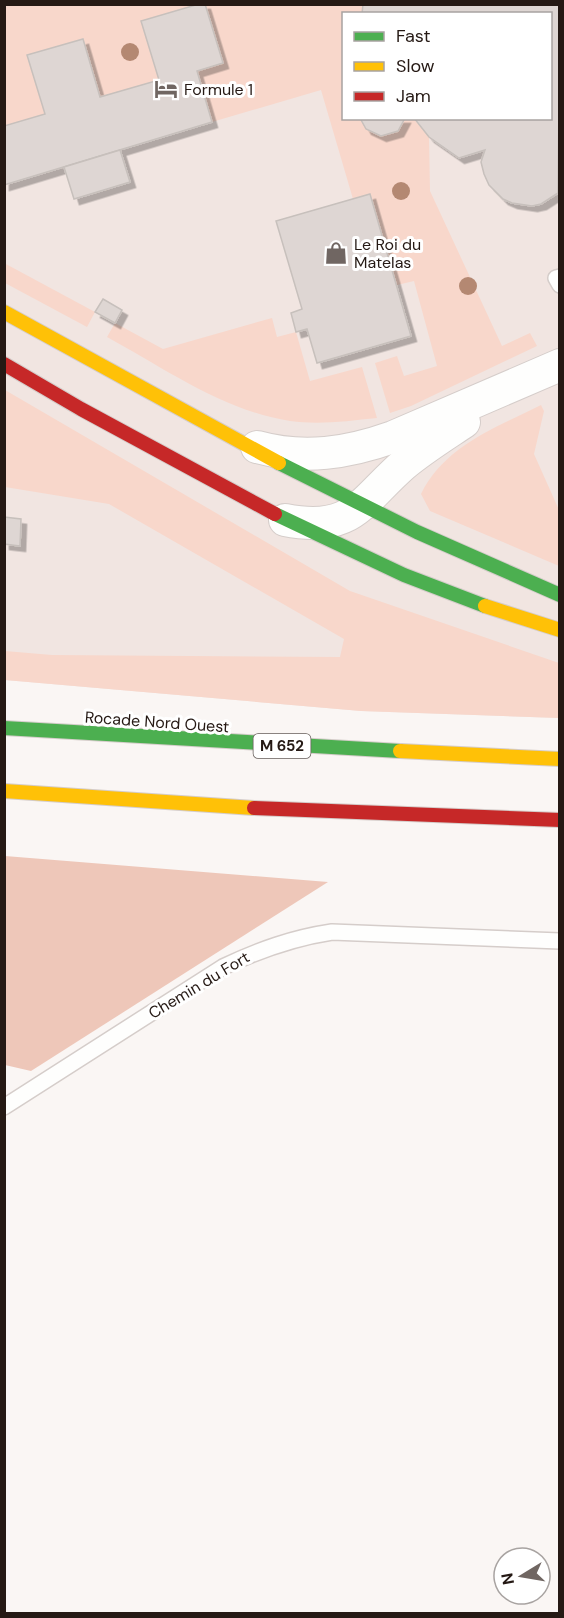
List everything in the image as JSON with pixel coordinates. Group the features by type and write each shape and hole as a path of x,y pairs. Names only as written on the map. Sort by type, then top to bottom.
{"main road":[{"path":"4,312 362,506 429,540 560,596"},
{"path":"4,364 279,518 365,560 507,615 560,630"},
{"name":"Rocade Nord Ouest","path":"4,728 224,743 560,759"},
{"path":"4,791 281,810 560,820"}],"street":[{"path":"245,444 279,453 303,455 344,451 393,437 560,365"},
{"path":"279,518 320,523 340,519 362,506 388,478 420,452 527,380"}],"lane":[{"path":"560,277 556,278 560,285"},
{"name":"Chemin du Fort","path":"4,1107 223,967 261,949 296,938 332,932 560,941"}],"shaded area":[{"path":"4,5 559,5 559,718 361,711 5,680"},
{"path":"5,5 199,5 141,21 159,80 100,97 82,39 27,55 45,114 5,126"},
{"path":"205,5 363,5 362,12 342,12 342,120 361,120 366,129 382,136 398,131 404,120 415,120 429,137 430,191 502,346 530,333 537,346 411,406 390,413 375,363 397,356 404,376 437,366 414,281 397,285 370,195 353,199 321,90 212,122 197,71"},
{"path":"4,263 95,312 87,327 5,283"},
{"path":"272,318 277,337 296,332 310,381 362,367 377,418 312,423 266,416 195,387 107,337 115,323 163,349"},
{"path":"5,390 350,591 559,663 559,718 361,711 5,680 5,651 52,655 340,657 344,639 109,504 5,487"},
{"path":"541,405 544,411 534,454 559,510 559,566 430,511 421,494 431,477 457,451 490,430"},
{"path":"4,856 328,882 31,1071 5,1065"}],"building":[{"name":"Formule 1","path":"205,4 223,63 197,71 212,122 4,185 4,126 45,114 27,55 83,39 100,97 159,80 141,21"},
{"path":"363,4 560,4 558,193 541,204 532,206 503,199 489,185 484,174 481,162 485,150 459,158 429,137 416,120 552,120 552,12 362,12"},
{"path":"361,120 404,120 398,131 381,136 366,129"},
{"path":"120,150 130,182 74,199 64,167"},
{"name":"Le Roi du Matelas","path":"370,194 411,336 317,363 307,329 296,332 291,313 302,309 276,221"},
{"path":"103,299 122,310 115,323 95,312"},
{"path":"4,517 21,519 20,546 4,544"}],"traffic: fast":[{"path":"279,463 417,532 560,595"},
{"path":"275,514 404,575 485,606"},
{"path":"4,728 400,751"}],"traffic: slow":[{"path":"4,312 279,463"},
{"path":"485,606 560,630"},
{"path":"400,751 560,759"},
{"path":"4,791 254,808"}],"traffic: jam":[{"path":"4,364 81,409 275,514"},
{"path":"254,808 560,820"}],"place":[{"name":"Formule 1","path":"166,89"},
{"name":"Le Roi du Matelas","path":"336,253"}]}
